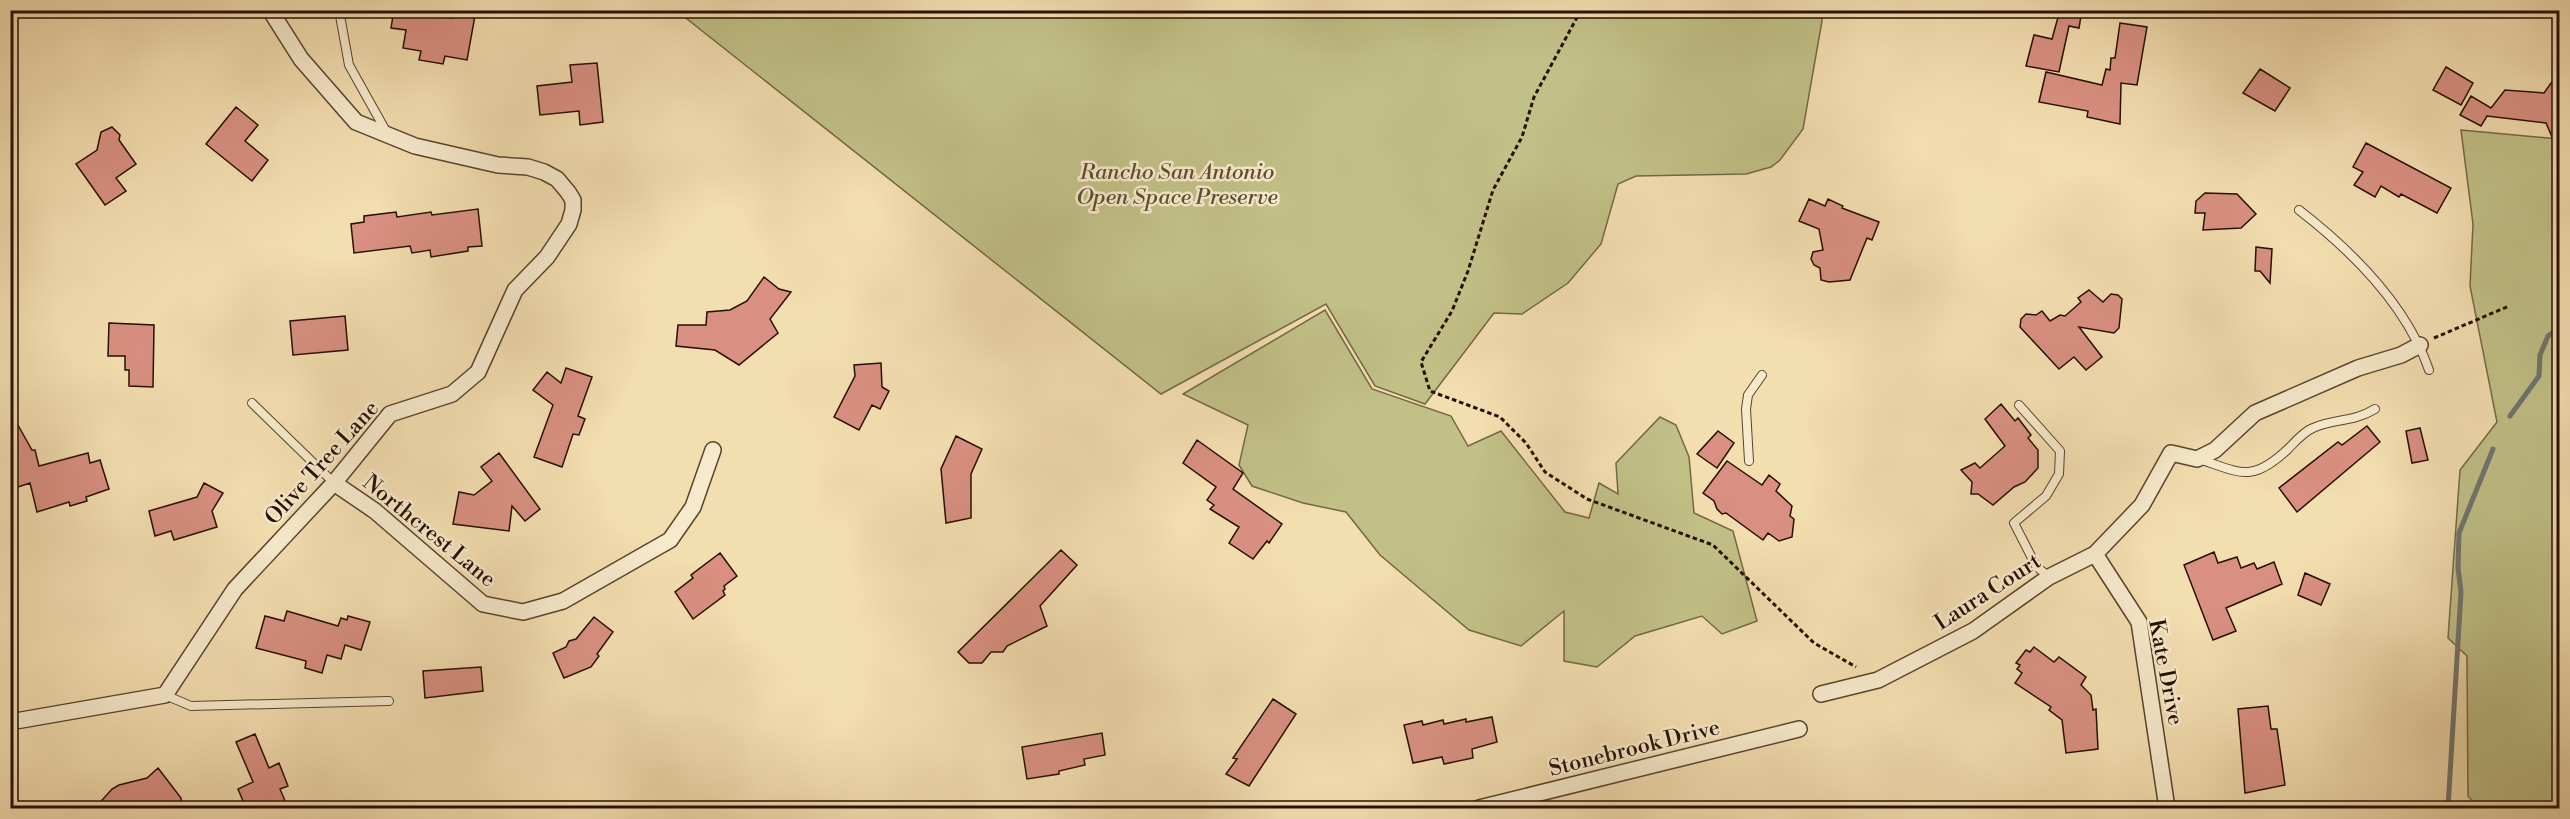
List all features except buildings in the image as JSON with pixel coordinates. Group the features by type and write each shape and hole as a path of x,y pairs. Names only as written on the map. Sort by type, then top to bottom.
{"street":[{"name":"Olive Tree Lane","path":"165,695 235,589 334,483 390,414 452,394 478,372 515,290 547,256 569,224 573,210 573,200 568,192 557,178 544,172 528,166 498,165 415,146 356,122 301,59 270,10"},
{"path":"2197,459 2215,450 2255,413 2358,368 2402,355 2420,345"},
{"name":"Northcrest Lane","path":"334,483 375,511 483,604 523,612 563,601 670,540 693,507 713,450"},
{"name":"Laura Court","path":"1821,694 1878,680 1973,631 2049,576 2095,554 2142,505 2171,453 2197,459"},
{"name":"Kate Drive","path":"2095,554 2139,622 2167,808"},
{"path":"10,722 165,695"},
{"name":"Stonebrook Drive","path":"1479,808 1799,729"}],"lane":[{"path":"339,10 349,65 388,134"},
{"path":"2299,210 2355,260 2380,288 2420,345 2429,370"},
{"path":"1749,461 1746,409 1748,394 1762,375"},
{"path":"252,403 334,483"},
{"path":"2019,405 2060,451 2059,474 2046,496 2014,523 2036,566 2049,576"},
{"path":"2197,459 2251,474 2269,466 2313,428 2361,418 2375,409"},
{"path":"165,695 191,706 389,701"}],"path":[{"path":"1581,10 1534,97 1522,137 1493,190 1468,271 1452,311 1421,362 1430,391 1500,417 1526,443 1545,472 1587,499 1713,545 1814,643 1878,680"},
{"path":"2420,345 2509,306"}],"green space":[{"name":"Rancho San Antonio Open Space Preserve","path":"677,11 1821,11 1822,21 1803,129 1780,160 1771,167 1746,174 1636,176 1618,184 1601,244 1568,283 1522,314 1494,313 1425,404 1375,386 1326,304 1161,394"},
{"path":"2461,130 2559,139 2559,808 2479,808 2468,796 2467,656 2448,638 2460,470 2497,422 2470,286 2473,224"},
{"path":"1325,310 1372,389 1451,416 1468,446 1501,431 1565,512 1589,518 1599,483 1618,494 1616,463 1660,417 1676,425 1689,457 1694,513 1733,531 1757,621 1722,634 1702,616 1635,636 1597,667 1564,661 1564,611 1521,646 1469,630 1380,555 1346,512 1303,503 1252,486 1239,465 1248,425 1183,394"}],"waterway":[{"path":"2510,416 2539,376 2540,355 2548,336 2560,327"},
{"path":"2448,808 2461,592 2458,568 2459,533 2493,449"}]}
